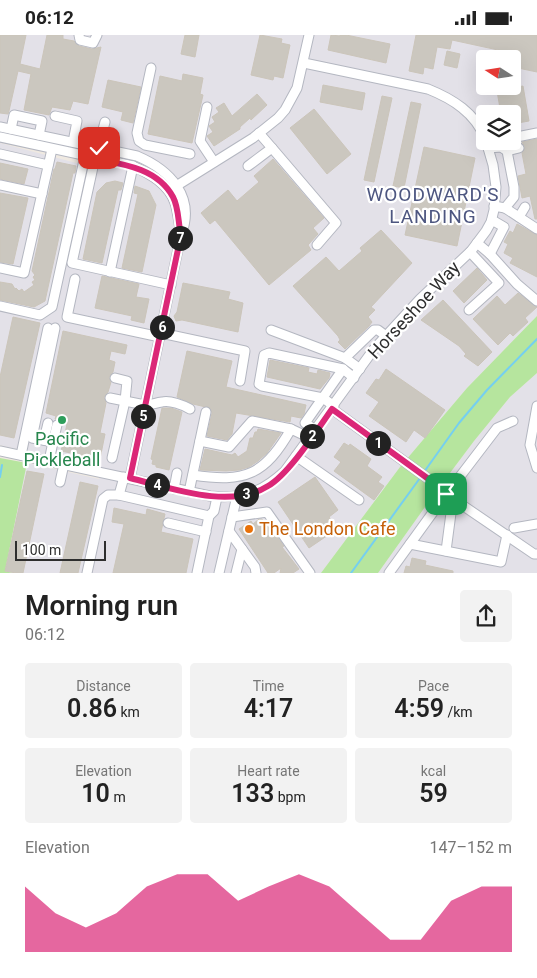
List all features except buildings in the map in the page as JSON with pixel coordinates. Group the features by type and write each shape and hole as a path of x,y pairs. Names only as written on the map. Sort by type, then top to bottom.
{"street":[{"path":"80,35 80,40 93,43 97,35"},
{"path":"169,191 259,133 285,110 297,88 309,35"},
{"name":"Horseshoe Way","path":"304,63 428,89 443,95 463,108 476,122"},
{"path":"151,68 137,133 139,141 149,146 190,154"},
{"path":"206,107 200,141 214,162"},
{"path":"11,129 14,115 42,121 39,135"},
{"path":"55,116 78,121 73,142"},
{"path":"106,122 72,263 171,285"},
{"path":"0,127 136,156 156,165 178,186 182,193 186,222 181,235 146,405 127,478 119,495"},
{"path":"259,133 336,223 316,245"},
{"path":"521,136 537,133"},
{"path":"0,137 133,166 154,177 169,191 176,204 181,235"},
{"path":"0,306 40,315 52,307 87,145"},
{"path":"146,160 149,146"},
{"path":"248,166 272,148"},
{"path":"0,268 24,273 52,149"},
{"name":"Horseshoe Way","path":"0,451 217,497 237,496 268,486 285,471 386,336 420,299 470,252 477,243 492,220 494,206 495,175 488,150"},
{"path":"505,150 514,187 514,197 505,208"},
{"path":"0,154 48,165"},
{"path":"110,272 133,166"},
{"path":"0,185 42,194"},
{"path":"494,206 505,208 537,229"},
{"path":"519,217 525,207"},
{"path":"490,255 504,227 492,220"},
{"path":"477,243 517,284 537,301"},
{"path":"469,310 499,283 470,252"},
{"path":"75,279 67,317 245,351 240,381"},
{"path":"21,455 52,328 32,438 49,441"},
{"path":"271,329 345,358 360,369"},
{"path":"345,358 374,330 378,330 386,336"},
{"path":"354,378 343,369 269,353 264,355 259,384 323,398 333,408 428,479 534,554 537,553"},
{"path":"316,430 305,423 343,369"},
{"path":"112,457 125,401 127,381 115,378"},
{"path":"110,398 146,405 154,405 163,401 183,405 190,409"},
{"path":"537,406 530,445 537,467"},
{"path":"189,492 206,412"},
{"path":"200,441 229,447 252,421 291,429 310,438"},
{"path":"389,573 496,428 513,421"},
{"path":"49,461 49,441 52,424"},
{"path":"193,475 217,479 232,478 256,472 272,458 291,429"},
{"path":"296,456 359,500"},
{"path":"60,482 64,465"},
{"path":"174,489 177,473"},
{"path":"446,551 449,493"},
{"path":"87,573 103,499 108,495 119,495 209,516"},
{"path":"220,573 237,496"},
{"path":"197,573 209,516 214,511 217,497"},
{"path":"232,517 267,512 310,573"},
{"path":"168,523 206,532"},
{"path":"514,528 537,524"},
{"path":"229,531 255,567 256,573"},
{"path":"410,544 501,562 507,535"},
{"path":"236,573 242,549"}],"shaded area":[{"path":"0,35 537,35 537,316 467,388 400,467 321,573 13,573 5,571 27,463 99,479 102,469 0,445 0,143 88,166 94,144 0,123"},
{"path":"537,373 537,573 378,573 474,441 510,397"}],"green space":[{"path":"537,316 537,373 510,397 474,441 378,573 321,573 400,467 467,388"},
{"path":"0,458 27,463 5,571 13,573 0,573"}],"waterway":[{"path":"424,472 459,423 487,390 537,339"},
{"path":"0,477 2,465"},
{"path":"351,573 420,478"}],"place":[{"name":"Pacific Pickleball","path":"62,420"},
{"name":"The London Cafe","path":"249,529"}],"district":[{"name":"WOODWARD'S LANDING","path":"433,205"}],"route":[{"path":"99,148 96,159 133,166 154,177 169,191 176,204 181,235 130,478 210,496 237,496 258,491 268,486 285,471 332,409 434,483 448,486 446,494"}]}
